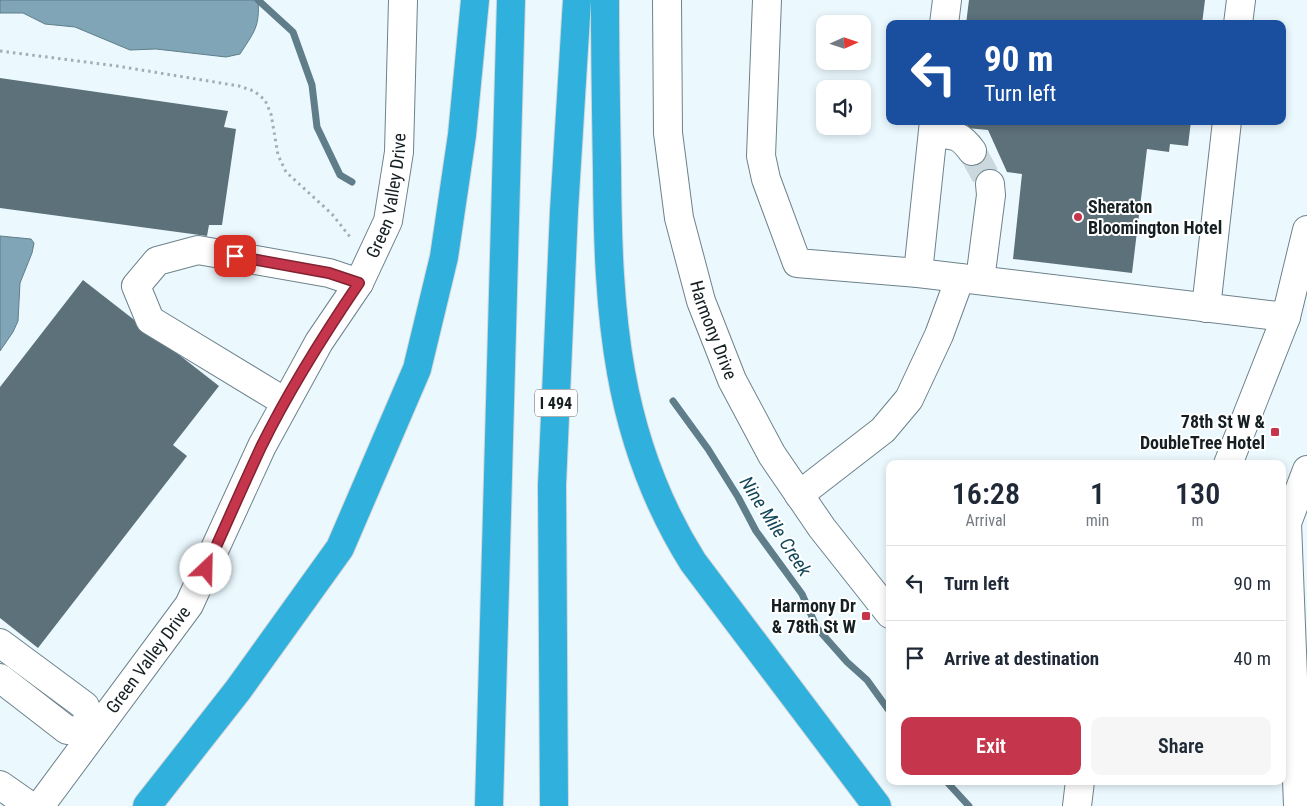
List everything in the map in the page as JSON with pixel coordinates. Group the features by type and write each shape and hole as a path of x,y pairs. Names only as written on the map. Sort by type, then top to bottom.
{"highway":[{"path":"147,806 238,690 340,548 417,369 444,257 462,135 475,0"},
{"path":"489,806 511,0"},
{"name":"I 494","path":"554,806 552,485 564,221 577,0"},
{"path":"605,0 607,223 612,311 621,380 638,445 650,478 674,529 694,562 877,806"}],"street":[{"name":"Green Valley Drive","path":"40,806 189,605 262,446 319,342 359,283 388,221 399,152 403,0"},
{"name":"Harmony Drive","path":"667,0 668,133 679,218 701,300 732,380 772,455 822,528 886,609"},
{"path":"767,0 761,156 766,179 797,263 918,273 1286,317"},
{"path":"944,20 947,0"},
{"path":"1238,20 1241,0"},
{"path":"1206,308 1227,125"},
{"path":"918,273 933,128 964,140 972,150"},
{"path":"800,495 883,430 908,399 939,335 970,279 991,195 990,184"},
{"path":"1230,460 1286,317 1307,230"},
{"path":"285,402 150,320 136,286 157,261 198,250 329,273 359,283"},
{"path":"1298,806 1294,664 1287,523 1305,479"},
{"path":"0,643 84,706 94,731 66,730 0,678"},
{"path":"0,784 30,806"},
{"path":"1077,806 1080,785"}],"path":[{"path":"0,50 117,66 240,86 254,91 265,100 271,114 278,156 286,172 332,214 350,237"}],"water":[{"path":"0,0 258,0 258,17 255,29 240,54 226,57 156,49 130,50 75,27 45,24 23,13 0,13"},
{"path":"0,236 31,239 34,243 20,283 18,321 0,351"}],"building":[{"path":"969,0 1205,0 1202,20 966,20"},
{"path":"0,78 228,111 224,127 236,129 222,225 209,225 207,236 0,208"},
{"name":"Sheraton Bloomington Hotel","path":"967,125 1191,125 1188,146 1170,144 1169,152 1147,149 1132,273 1013,259 1022,174 1007,172 988,130 967,128"},
{"path":"83,280 219,386 173,445 187,456 38,648 0,618 0,387"}],"waterway":[{"name":"Nine Mile Creek","path":"258,0 293,32 312,85 317,127 340,175 352,182"},
{"name":"Nine Mile Creek","path":"673,401 708,449 738,497 756,531 802,594 817,628 847,662 867,680 886,706"},
{"name":"Nine Mile Creek","path":"950,785 969,806"}],"tunnel":[{"path":"972,151 990,184"}],"place":[{"name":"Sheraton Bloomington Hotel","path":"1078,217"},
{"name":"78th St W & DoubleTree Hotel","path":"1275,432"},
{"name":"Harmony Dr & 78th St W","path":"866,616"}],"route":[{"path":"206,569 277,417 319,342 359,283 329,273 235,256"}]}
